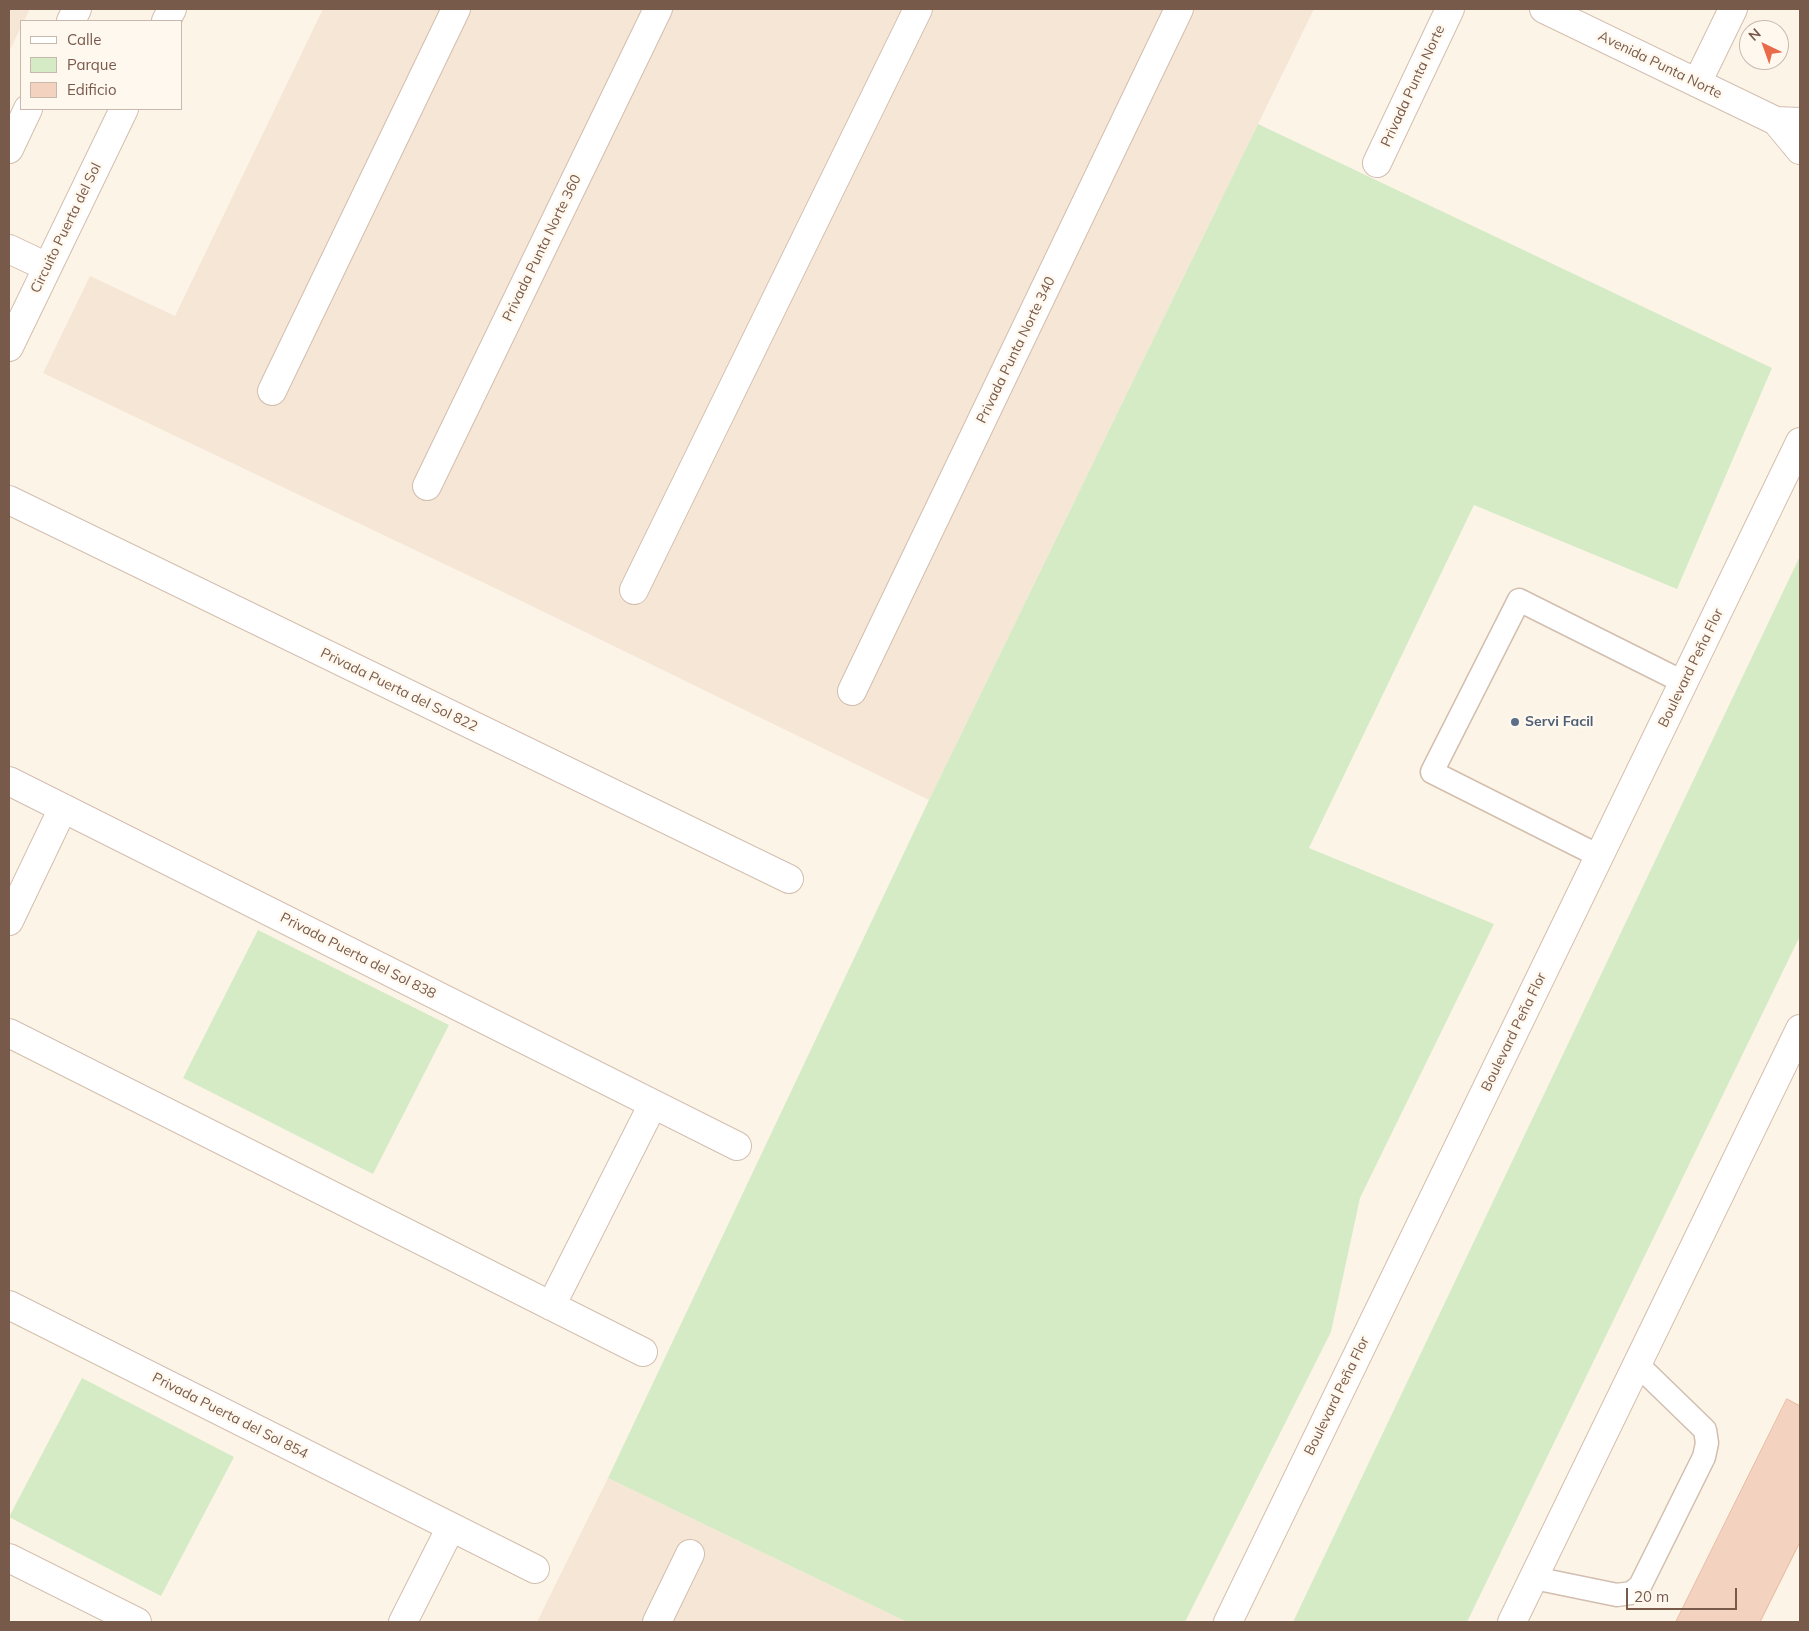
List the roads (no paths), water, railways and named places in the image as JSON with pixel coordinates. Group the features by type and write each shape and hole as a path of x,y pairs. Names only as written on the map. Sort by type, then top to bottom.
{"street":[{"path":"272,391 456,9"},
{"name":"Privada Punta Norte 360","path":"427,486 658,9"},
{"path":"634,590 918,9"},
{"name":"Privada Punta Norte 340","path":"852,691 1179,9"},
{"name":"Privada Punta Norte","path":"1377,163 1450,9"},
{"name":"Avenida Punta Norte","path":"1544,9 1697,83 1788,121"},
{"path":"1697,83 1732,9"},
{"path":"9,149 28,110"},
{"name":"Circuito Puerta del Sol","path":"9,347 124,110"},
{"path":"1788,121 1800,150"},
{"path":"9,249 47,267"},
{"name":"Boulevard Peña Flor","path":"1228,1622 1800,442"},
{"name":"Privada Puerta del Sol 822","path":"9,500 789,879"},
{"name":"Privada Puerta del Sol 838","path":"9,781 737,1146"},
{"path":"9,921 64,808"},
{"path":"1512,1622 1800,1029"},
{"path":"9,1034 642,1352"},
{"path":"551,1306 653,1104"},
{"name":"Privada Puerta del Sol 854","path":"9,1305 536,1570"},
{"path":"403,1622 451,1527"},
{"path":"656,1622 690,1554"},
{"path":"9,1558 137,1622"}],"lane":[{"path":"1599,856 1432,772 1519,600 1684,682"},
{"path":"1534,1578 1617,1595 1631,1593 1640,1586 1704,1457 1707,1443 1705,1430 1637,1364"}],"place":[{"name":"Servi Facil","path":"1515,722"}]}
